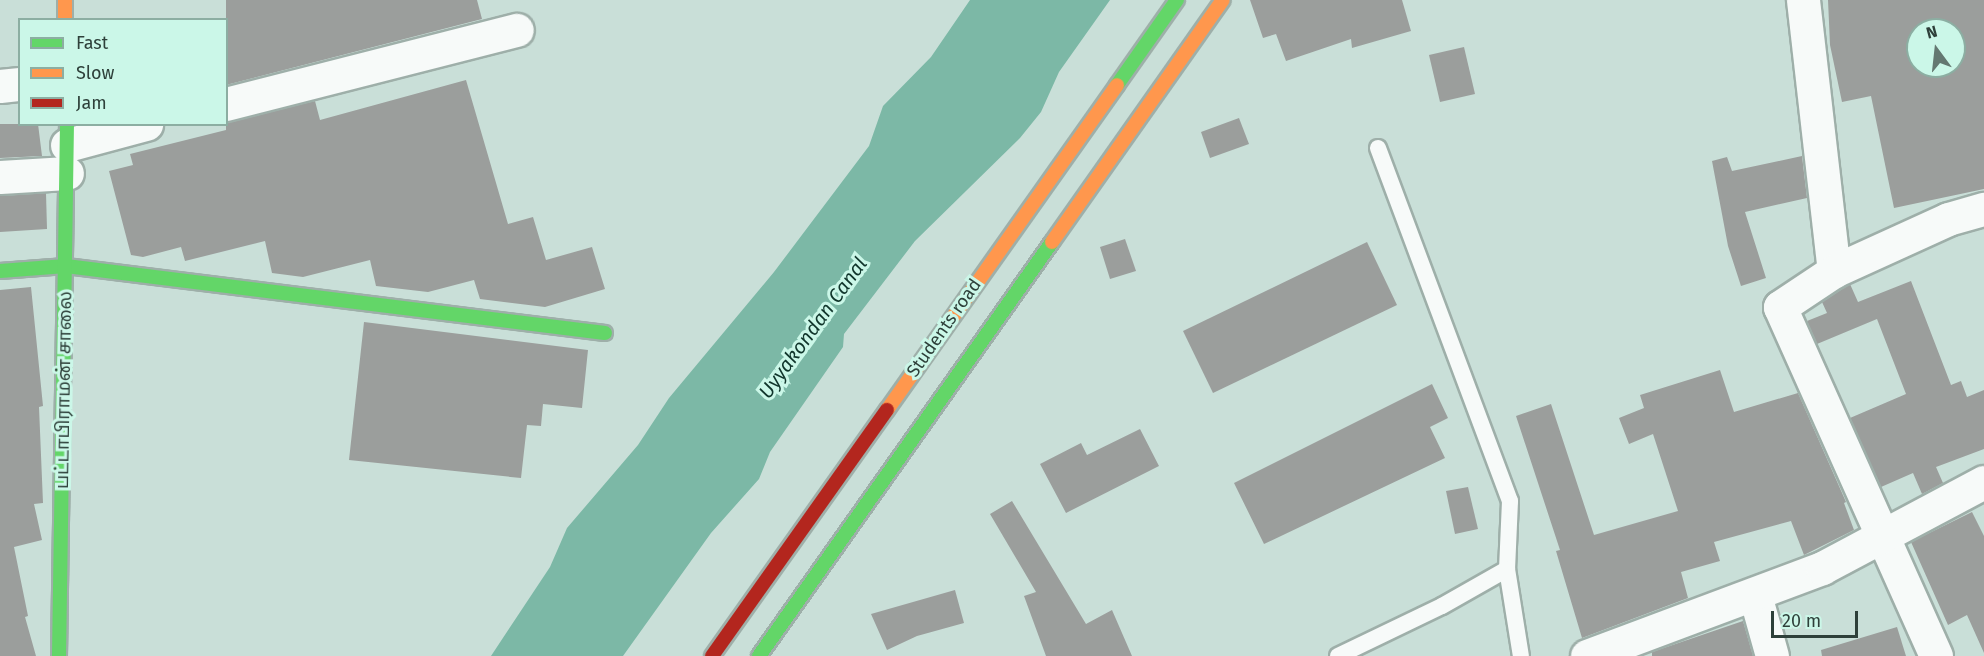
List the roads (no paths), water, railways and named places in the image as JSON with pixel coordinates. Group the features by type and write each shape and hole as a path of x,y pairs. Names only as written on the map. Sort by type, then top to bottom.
{"main road":[{"path":"65,0 66,18"},
{"name":"Students road","path":"712,656 1176,0"},
{"path":"759,656 1223,0"},
{"name":"பட்டாபிராமன் சாலை","path":"59,656 67,147"},
{"path":"0,271 66,266 605,333"}],"street":[{"path":"1803,0 1834,271"},
{"path":"228,103 517,30"},
{"path":"0,86 18,84"},
{"path":"0,177 67,147 139,126"},
{"path":"1936,656 1780,307 1834,271 1948,219 1984,209"},
{"path":"1587,656 1755,595 1882,537 1984,482"},
{"path":"1755,595 1772,656"}],"lane":[{"path":"1378,148 1510,501 1507,569 1521,656"},
{"path":"1338,656 1442,606 1507,569"}],"water":[{"name":"Uyyakondan Canal","path":"970,0 1110,0 1059,72 1041,112 1020,138 915,241 844,334 843,347 770,452 759,479 711,533 623,656 491,656 550,567 567,528 638,445 669,398 774,272 869,146 883,106 931,57"}]}
